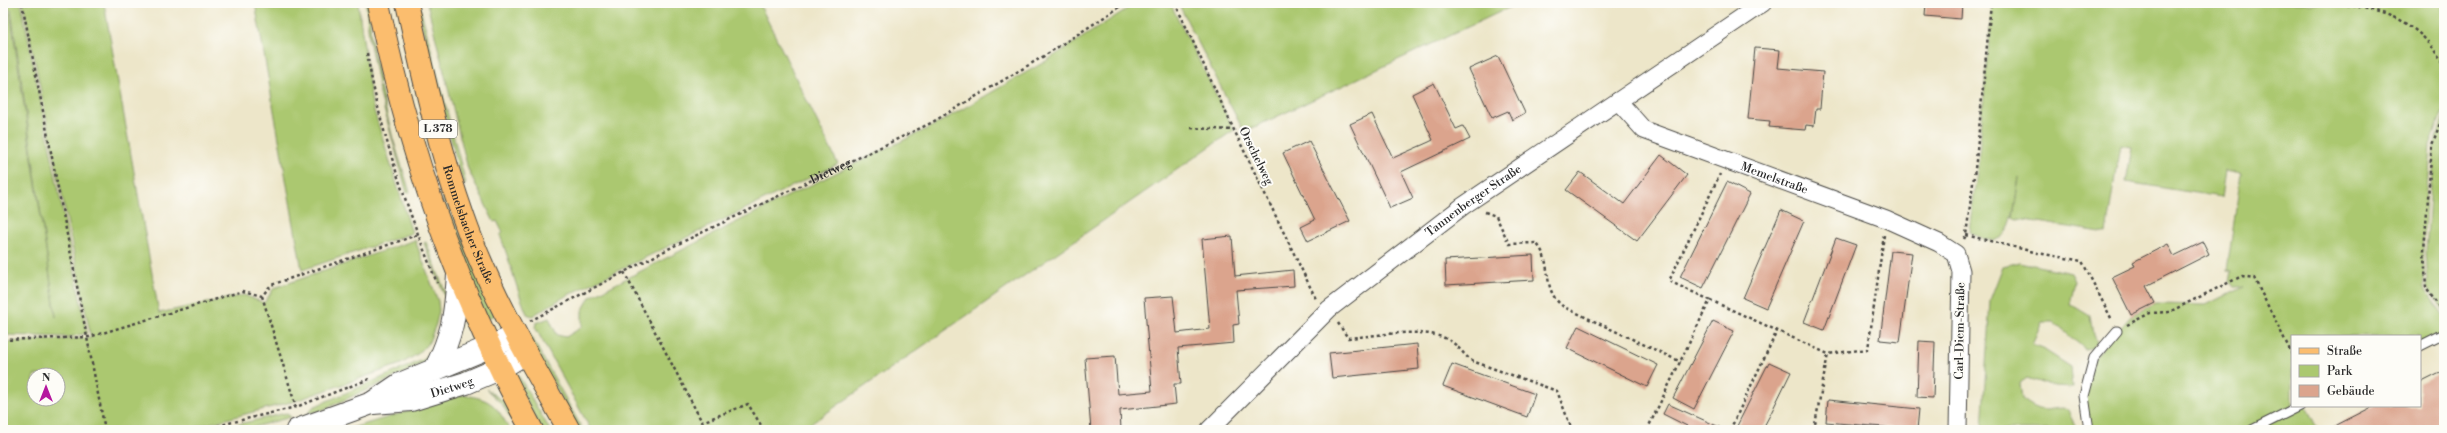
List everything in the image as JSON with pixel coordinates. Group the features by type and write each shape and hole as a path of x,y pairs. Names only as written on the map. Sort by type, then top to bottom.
{"main road":[{"name":"L 378","path":"378,3 402,100 428,191 458,275 488,346 532,430"},
{"name":"Rommelsbacher Straße","path":"407,3 428,93 464,219 569,430"}],"street":[{"name":"Tannenberger Straße","path":"1209,430 1326,312 1463,206 1763,3"},
{"name":"Memelstraße","path":"1618,101 1644,130 1886,219 1939,243 1956,254"},
{"name":"Carl-Diem-Straße","path":"1956,254 1961,271 1958,430"},
{"name":"Dietweg","path":"435,370 447,345 455,319 458,275"},
{"name":"Dietweg","path":"300,429 372,403 400,384 488,346 523,337"},
{"name":"Dietweg","path":"372,403 411,400 466,383 499,369 523,337"}],"lane":[{"path":"2089,430 2084,396 2094,358 2117,331"},
{"path":"2421,346 2444,334"},
{"path":"2252,430 2298,407"}],"path":[{"path":"22,3 89,337 105,430"},
{"name":"Dietweg","path":"523,337 624,272 931,123 1044,56 1126,3"},
{"name":"Orschelweg","path":"1175,3 1234,130 1326,312 1348,338 1422,332 1435,334 1453,342 1461,353 1472,361 1557,391 1572,430"},
{"path":"1956,254 1966,235 1976,161 1991,3"},
{"path":"2335,3 2372,9 2402,22 2426,40 2444,65"},
{"path":"2444,113 2432,145 2424,250 2426,288 2444,314"},
{"path":"1191,128 1234,130"},
{"path":"1726,161 1669,281 1828,354 1868,349 1886,219"},
{"path":"1463,206 1496,216 1509,244 1536,243 1544,251 1549,287 1555,300 1564,307 1681,362"},
{"path":"262,296 271,285 417,235"},
{"path":"1966,235 2038,254 2082,261 2117,331 2150,313 2169,312 2242,276 2254,278 2291,352"},
{"path":"624,272 702,422 748,404 764,430"},
{"path":"3,340 89,337 243,291 262,296"},
{"path":"262,296 296,407 300,429"},
{"path":"1647,430 1710,300"},
{"path":"1730,430 1777,331"},
{"path":"1814,430 1828,354"},
{"path":"200,430 296,407 374,377"}],"green space":[{"path":"3,3 21,3 87,333 70,337 3,335 3,13 10,12 56,317 11,10 3,11"},
{"path":"23,3 104,3 159,313 244,295 264,303 274,288 415,240 438,301 439,311 429,342 419,353 401,364 295,401 185,430 3,430 3,342 91,338"},
{"path":"255,3 358,3 372,104 412,233 302,270"},
{"path":"366,3 369,3 371,39 380,83 378,84 369,39"},
{"path":"416,3 419,3 466,184 464,185 459,171"},
{"path":"427,3 759,3 838,164 566,296 532,316 527,314 520,294 500,235 503,233 497,221 494,222 468,169"},
{"path":"1136,3 1170,3 1234,130 802,430 591,430 535,327 536,323 549,318 557,335 566,337 582,327 582,311 590,297 786,197 933,126 1046,61"},
{"path":"1178,3 1519,3 1244,132"},
{"path":"1992,3 2444,3 2444,109 2430,145 2423,250 2425,288 2444,316 2444,333 2421,344 2421,335 2291,335 2291,407 2250,430 2090,430 2085,397 2094,358 2131,316 2156,304 2206,305 2244,286 2234,286 2229,282 2231,271 2227,270 2241,174 2225,171 2221,197 2126,182 2132,147 2120,145 2106,233 2013,218 2019,178 2013,215 2010,224 2006,232 2000,238 1990,240 1984,239 1969,232 1978,164"},
{"path":"380,86 393,139 410,192 407,193 378,87"},
{"path":"2444,117 2444,311 2428,287 2426,251 2434,145"},
{"path":"438,189 456,223 495,315 486,319"},
{"path":"426,242 447,297 447,310 445,297 424,243"},
{"path":"2019,262 2071,273 2075,281 2070,304 2090,316 2093,335 2096,342 2092,348 2085,349 2053,322 2042,322 2032,345 2043,349 2071,367 2073,388 2054,387 2027,378 2020,383 2022,399 2033,406 2046,410 2059,408 2068,409 2076,429 2074,430 1982,430 1990,300 2003,266"},
{"path":"527,329 583,430 579,430 525,331"},
{"path":"436,346 438,346 426,361 406,372 320,411 308,413 313,407 425,359"},
{"path":"515,370 550,430 541,430 512,371"},
{"path":"486,389 505,402 521,430 518,430 502,404"},
{"path":"463,395 487,401 497,409 510,430 345,430"},
{"path":"2301,407 2306,407 2318,430 2255,430"},
{"path":"286,413 291,417 243,430 214,430"}],"building":[{"path":"1926,3 1962,3 1961,19 1925,16"},
{"path":"1755,48 1780,50 1778,68 1823,72 1820,109 1816,109 1814,126 1806,125 1805,130 1769,127 1770,121 1748,119"},
{"path":"1498,56 1525,113 1512,120 1508,111 1492,118 1469,69"},
{"path":"1434,83 1456,129 1463,126 1470,139 1401,172 1413,198 1390,208 1350,124 1372,114 1393,158 1429,142 1433,140 1412,94"},
{"path":"1309,141 1350,221 1308,241 1301,227 1315,220 1283,153"},
{"path":"1661,155 1687,175 1637,241 1566,190 1580,172 1624,204"},
{"path":"1727,182 1750,194 1703,288 1680,277"},
{"path":"1781,210 1804,221 1766,308 1743,298"},
{"path":"1232,236 1235,276 1293,270 1294,286 1236,290 1239,324 1233,325 1234,343 1178,348 1181,384 1174,384 1176,404 1120,410 1121,430 1091,430 1085,358 1115,356 1118,394 1152,391 1144,298 1173,296 1177,333 1210,329 1202,239"},
{"path":"1836,238 1856,245 1824,330 1804,322"},
{"path":"2203,242 2209,254 2146,286 2155,303 2131,315 2112,277 2135,266 2133,262 2168,244 2174,256"},
{"path":"1891,251 1912,253 1900,342 1880,340"},
{"path":"1533,255 1534,280 1446,285 1445,260"},
{"path":"1713,321 1734,331 1694,409 1673,398"},
{"path":"1578,326 1658,365 1647,387 1567,348"},
{"path":"1919,341 1935,342 1933,398 1917,397"},
{"path":"1417,344 1419,369 1332,378 1329,353"},
{"path":"1769,362 1791,372 1770,415 1762,430 1735,430"},
{"path":"1452,364 1535,394 1527,417 1443,386"},
{"path":"2444,371 2444,430 2327,430 2372,407 2421,407 2421,382"},
{"path":"1828,400 1919,409 1917,430 1826,422"},
{"path":"1668,404 1726,430 1695,430 1663,414"}]}
